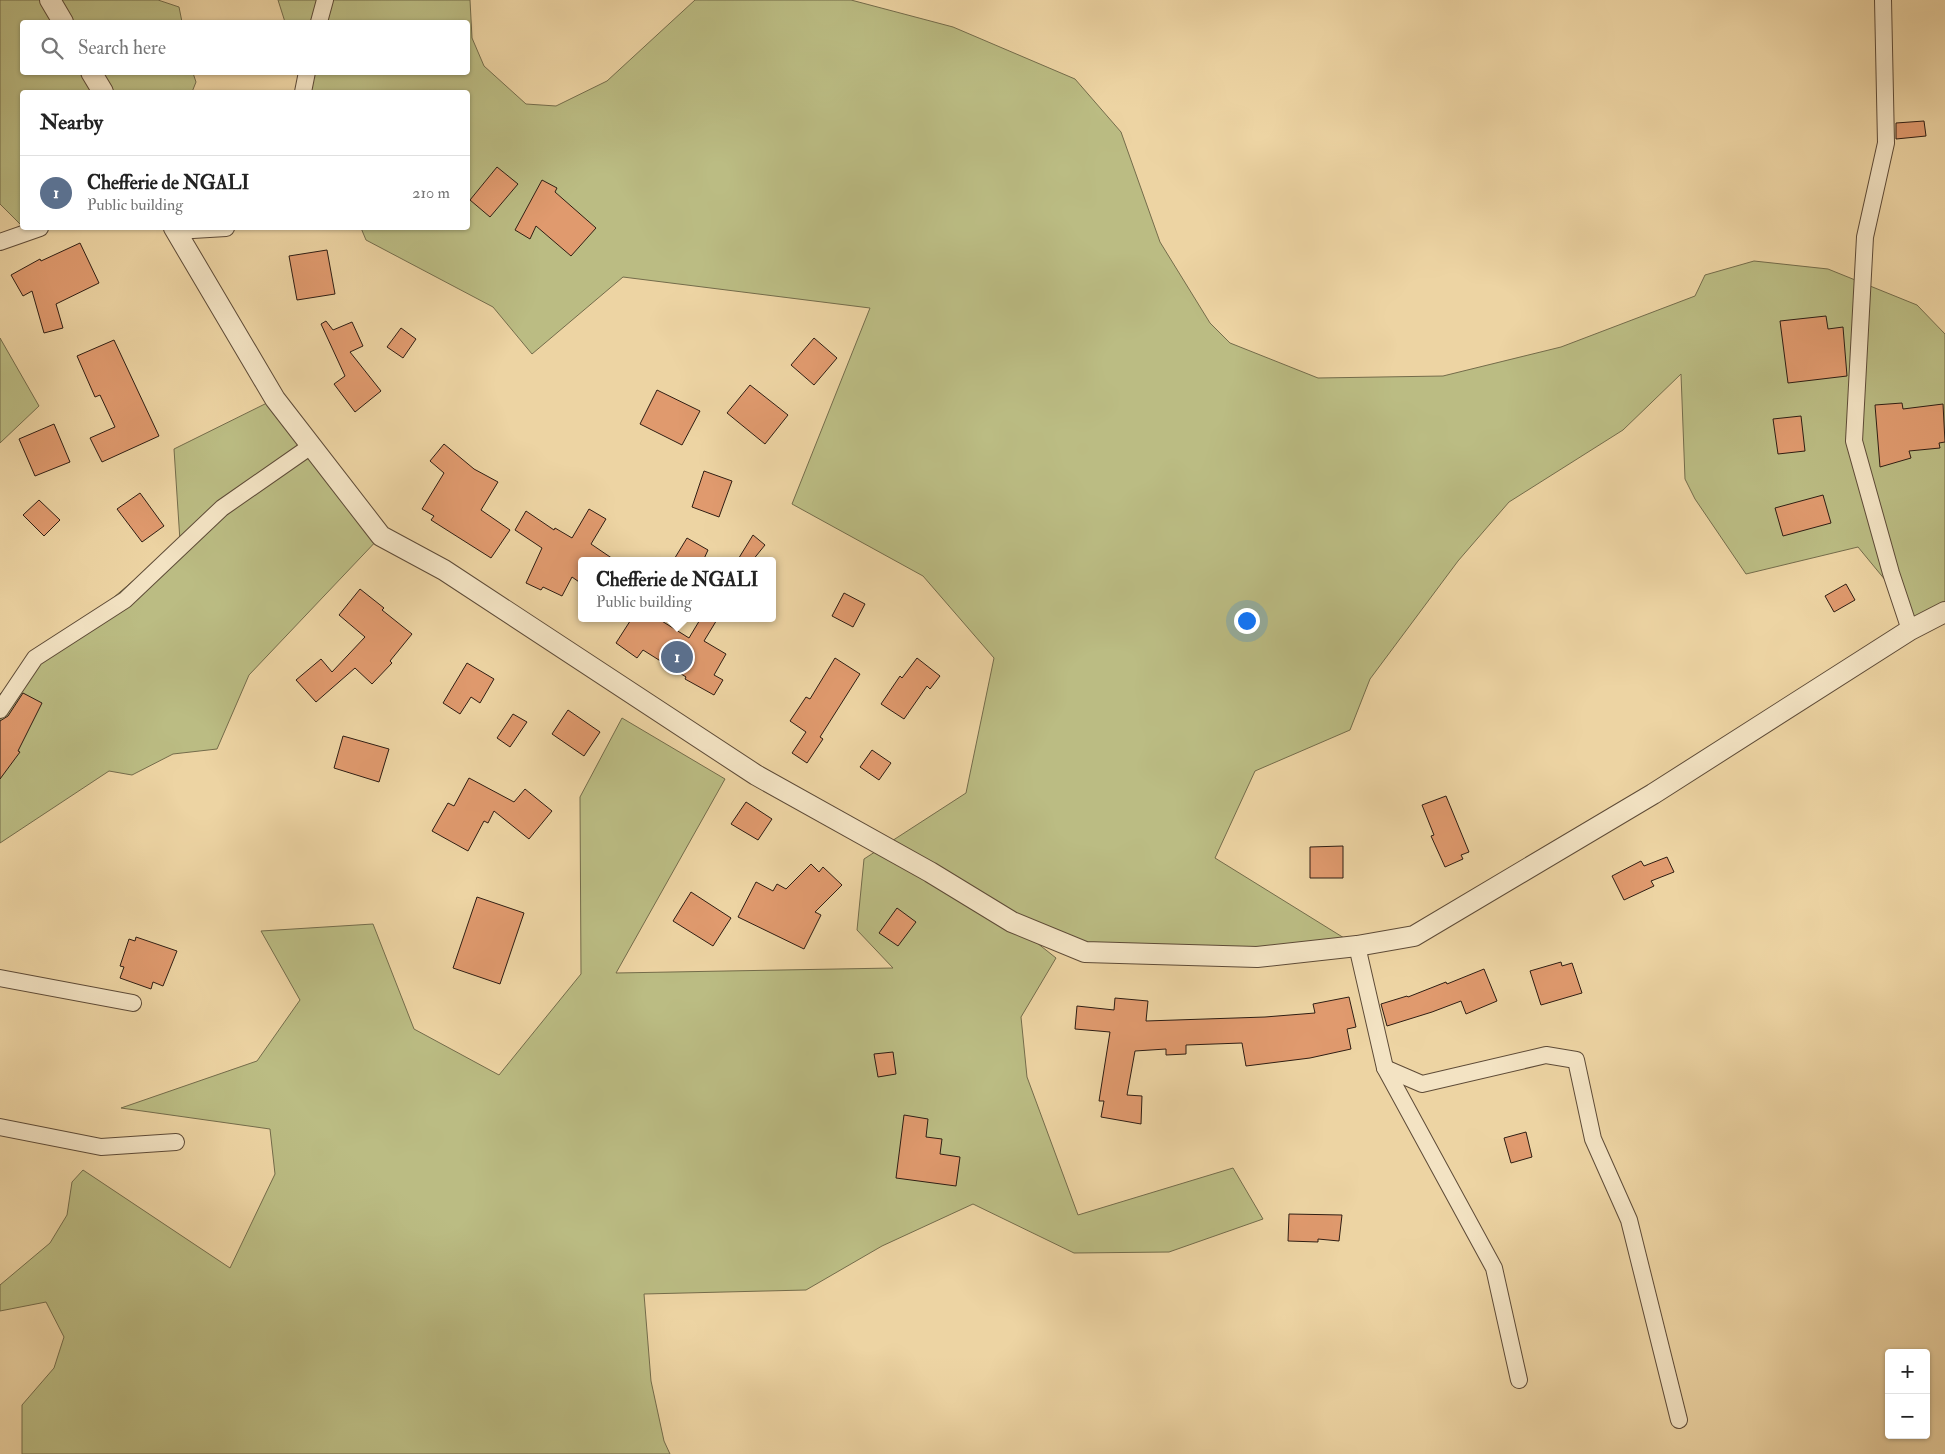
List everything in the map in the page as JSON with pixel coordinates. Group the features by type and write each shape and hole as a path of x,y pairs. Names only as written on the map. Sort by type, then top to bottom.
{"street":[{"path":"50,0 62,20"},
{"path":"320,20 325,0"},
{"path":"1882,0 1886,144 1865,237 1854,441 1891,573 1910,630"},
{"path":"93,75 102,90"},
{"path":"302,90 306,75"},
{"path":"0,242 34,230"},
{"path":"175,230 275,398 380,536 444,570 756,774 930,872 1012,922 1085,952 1257,957 1357,946 1414,936 1653,794 1910,630 1945,612"},
{"path":"0,710 35,658 125,600 222,508 311,446"},
{"path":"1357,946 1385,1068 1494,1268 1519,1380"},
{"path":"0,978 133,1003"},
{"path":"1385,1068 1422,1084 1546,1055 1576,1060 1593,1140 1628,1220 1678,1420"},
{"path":"0,1127 101,1147 176,1142"}],"green space":[{"path":"0,0 158,0 179,7 182,20 20,20 20,75 194,75 196,82 193,90 20,90 20,224 0,204"},
{"path":"278,0 470,0 472,38 484,66 526,104 556,106 607,81 695,0 851,0 953,27 1075,79 1121,132 1160,242 1210,323 1230,343 1318,378 1443,376 1561,347 1695,296 1705,275 1754,261 1828,269 1917,305 1945,334 1945,612 1910,630 1886,581 1858,547 1746,574 1695,499 1685,479 1681,374 1623,430 1509,502 1458,561 1370,679 1350,730 1255,771 1215,858 1357,946 1085,952 1017,927 1056,958 1021,1017 1027,1077 1078,1215 1233,1168 1263,1219 1169,1252 1074,1253 973,1204 882,1246 806,1290 644,1294 651,1381 664,1441 670,1454 22,1454 22,1405 54,1368 64,1337 46,1302 0,1311 0,1285 50,1243 67,1215 72,1182 83,1170 230,1268 275,1174 270,1129 121,1108 257,1061 300,1000 261,931 373,924 414,1029 499,1075 581,974 580,797 622,718 725,779 616,973 893,968 857,930 864,859 966,793 994,658 923,576 792,504 870,308 623,277 532,354 493,307 366,240 362,230 470,230 470,90 304,90 301,75 470,75 470,20 284,20"},
{"path":"0,338 39,406 0,443"},
{"path":"275,399 381,536 249,675 217,749 173,754 132,775 109,771 0,843 0,694 180,541 174,449"}],"building":[{"path":"1924,121 1926,136 1896,139 1896,123"},
{"path":"497,167 518,184 490,217 470,200"},
{"path":"542,180 557,188 555,192 596,228 571,256 536,226 530,239 515,230"},
{"path":"80,243 99,283 56,304 63,328 44,333 32,291 23,296 11,275 40,259 41,261"},
{"path":"327,250 335,294 297,300 289,256"},
{"path":"1826,316 1828,329 1843,327 1847,376 1788,383 1780,321"},
{"path":"326,321 333,330 352,322 363,346 350,352 381,391 355,412 334,384 345,376 321,324"},
{"path":"401,328 416,339 403,358 387,347"},
{"path":"814,338 837,358 814,385 791,365"},
{"path":"114,340 159,436 102,462 90,438 115,427 100,395 95,397 77,356"},
{"path":"750,385 788,415 765,444 727,413"},
{"path":"657,390 700,411 682,445 640,424"},
{"path":"1902,403 1903,409 1943,404 1945,442 1939,443 1940,448 1909,451 1911,458 1880,467 1875,405"},
{"path":"1801,416 1805,451 1778,454 1773,419"},
{"path":"54,424 70,462 35,476 19,439"},
{"path":"444,444 474,469 498,482 481,510 510,530 491,558 431,520 434,516 422,509 444,473 430,461"},
{"path":"704,471 732,481 719,517 692,507"},
{"path":"140,493 164,526 142,542 117,509"},
{"path":"1823,495 1831,523 1783,536 1775,508"},
{"path":"39,500 60,520 44,536 23,515"},
{"path":"589,509 606,519 591,544 610,557 578,557 578,581 572,577 562,596 543,587 541,590 526,583 542,548 515,530 526,511 554,530 555,528 572,538"},
{"path":"753,535 765,545 755,557 739,557"},
{"path":"687,538 708,550 705,557 675,557"},
{"path":"1846,584 1855,600 1834,612 1825,596"},
{"path":"360,589 412,634 390,661 392,663 372,684 355,668 316,702 296,680 321,659 332,672 365,637 339,615"},
{"path":"844,593 865,604 853,627 832,616"},
{"path":"629,622 663,622 689,638 699,622 716,622 704,641 726,654 714,675 723,680 714,695 685,679 686,677 643,650 637,658 616,643"},
{"path":"835,658 860,674 820,737 823,739 807,763 792,753 806,732 790,721 806,697 810,699"},
{"path":"917,658 940,676 930,689 927,686 904,719 881,704 900,676 902,678"},
{"path":"467,663 494,679 480,703 471,697 460,714 443,703"},
{"path":"23,693 42,703 18,751 20,752 0,779 0,721 8,716"},
{"path":"568,710 600,732 584,756 552,734"},
{"path":"513,714 527,722 510,747 497,738"},
{"path":"343,736 389,749 379,782 334,768"},
{"path":"872,750 891,763 879,780 860,767"},
{"path":"469,778 514,802 525,789 552,811 529,839 494,811 488,823 484,821 468,851 432,831 448,803 454,806"},
{"path":"1446,796 1469,852 1461,855 1463,859 1445,867 1431,836 1434,835 1422,805"},
{"path":"746,802 772,819 758,840 731,824"},
{"path":"1343,846 1343,878 1310,878 1310,847"},
{"path":"1667,857 1674,872 1651,881 1654,886 1624,900 1612,876 1641,861 1644,866"},
{"path":"811,864 819,872 823,867 842,885 815,912 821,915 804,949 738,917 756,882 773,891 777,884 786,889"},
{"path":"691,892 731,918 713,946 673,921"},
{"path":"477,897 524,913 500,984 453,968"},
{"path":"897,908 916,922 898,946 879,933"},
{"path":"136,937 177,951 163,986 153,982 151,989 120,978 124,967 120,966 129,939 135,941"},
{"path":"1561,962 1562,966 1572,963 1582,993 1541,1005 1530,971"},
{"path":"1484,969 1497,1001 1466,1014 1461,1001 1387,1026 1381,1004 1408,997 1446,982 1447,984"},
{"path":"1349,997 1356,1027 1347,1029 1351,1049 1310,1058 1246,1066 1242,1043 1186,1045 1186,1054 1166,1055 1166,1049 1135,1051 1127,1095 1142,1096 1141,1124 1101,1117 1104,1101 1099,1101 1110,1032 1075,1029 1077,1006 1114,1010 1115,998 1148,1001 1146,1021 1265,1017 1315,1013 1313,1004"},
{"path":"893,1052 896,1074 878,1077 874,1054"},
{"path":"904,1115 928,1119 926,1137 942,1139 940,1154 960,1157 956,1186 896,1178"},
{"path":"1526,1132 1532,1157 1511,1163 1504,1138"},
{"path":"1289,1214 1342,1215 1339,1241 1318,1239 1318,1242 1288,1241"}],"place":[{"name":"Chefferie de NGALI","path":"677,657"}]}
